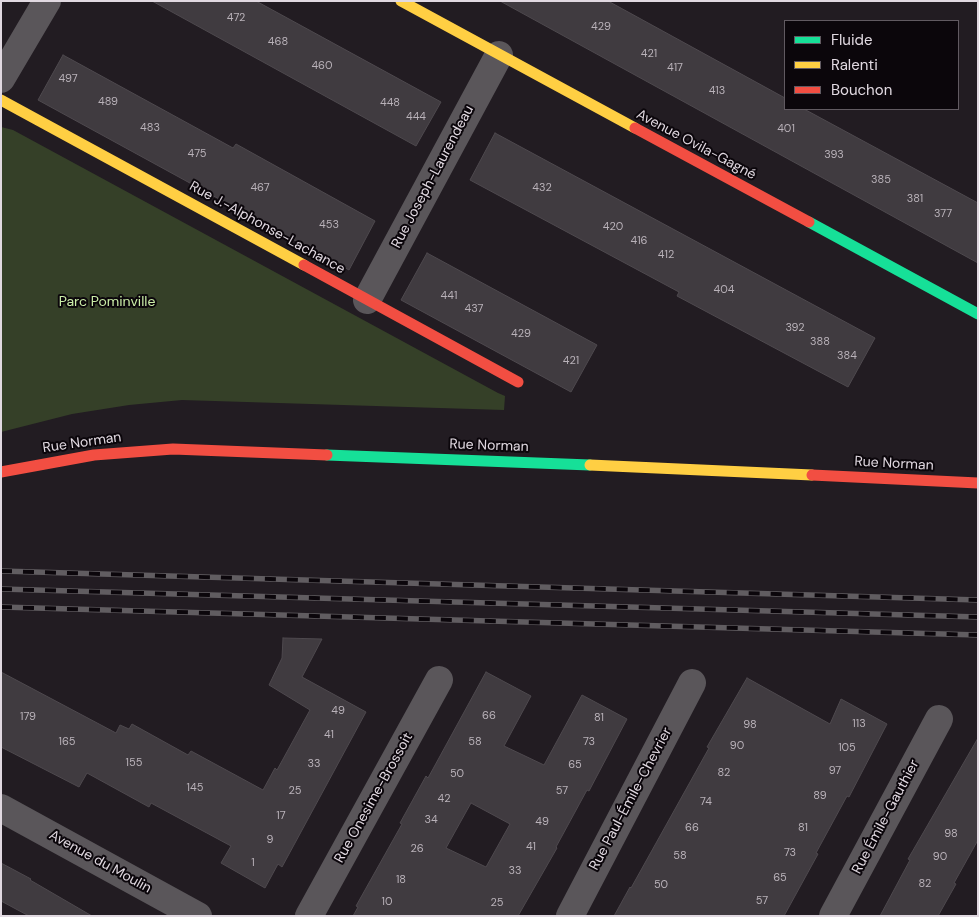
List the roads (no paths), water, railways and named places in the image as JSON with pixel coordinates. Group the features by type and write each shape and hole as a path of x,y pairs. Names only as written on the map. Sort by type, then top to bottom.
{"street":[{"path":"1,79 47,1"},
{"name":"Avenue Ovila-Gagné","path":"401,1 978,314"},
{"name":"Rue Joseph-Laurendeau","path":"367,300 499,55"},
{"name":"Rue J.-Alphonse-Lachance","path":"1,100 518,382"},
{"name":"Rue Norman","path":"1,472 94,455 173,449 682,468 978,483"},
{"name":"Rue Onesime-Brossoit","path":"309,916 439,680"},
{"name":"Rue Paul-Émile-Chevrier","path":"570,916 692,683"},
{"name":"Rue Émile-Gauthier","path":"833,916 939,719"},
{"name":"Avenue du Moulin","path":"1,808 198,916"}],"railway":[{"path":"1,571 978,600"},
{"path":"1,589 978,617"},
{"path":"1,607 978,635"}],"park label":[{"name":"Parc Pominville","path":"107,302"}]}
